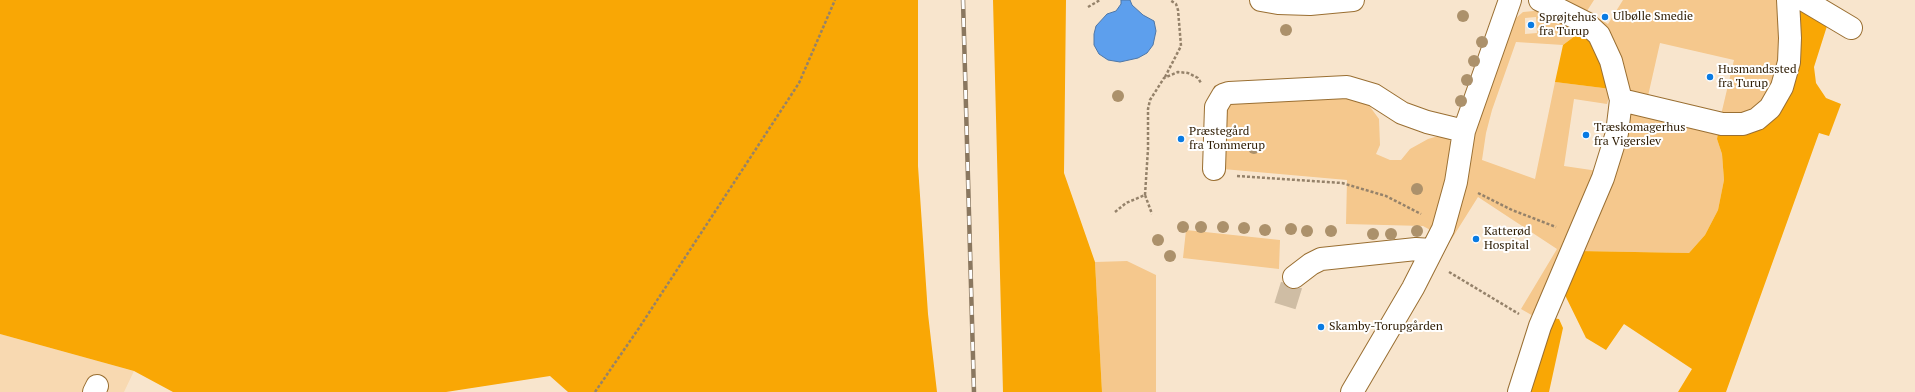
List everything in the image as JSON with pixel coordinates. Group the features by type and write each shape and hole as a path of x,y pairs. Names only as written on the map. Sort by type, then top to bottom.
{"street":[{"path":"1261,0 1278,3 1310,4 1353,0"},
{"path":"1352,392 1443,229 1456,182 1464,131 1510,0"},
{"path":"1519,392 1540,326 1606,170 1617,132 1621,100 1611,60 1599,35 1586,23 1540,0"},
{"path":"1621,100 1722,124 1743,124 1758,119 1770,108 1782,87 1789,62 1790,38 1788,0"},
{"path":"1804,0 1851,28"},
{"path":"1214,169 1216,107 1218,100 1223,95 1229,94 1347,87 1374,95 1402,113 1427,122 1464,131"},
{"path":"1294,277 1311,264 1321,259 1416,249 1430,254"}],"path":[{"path":"595,392 639,328 799,83 835,0"},
{"path":"1088,7 1100,0"},
{"path":"1170,0 1176,4"},
{"path":"1152,214 1145,195 1148,149 1148,109 1150,100 1181,46 1176,0"},
{"path":"1164,78 1178,72 1188,73 1198,78 1207,95 1218,100"},
{"path":"1214,169 1223,175 1349,184 1369,190 1412,209 1443,229"},
{"path":"1456,182 1518,213 1580,234"},
{"path":"1115,212 1126,203 1145,195"},
{"path":"1430,254 1540,326"}],"shaded area":[{"path":"0,0 918,0 918,166 928,314 937,392 568,392 550,376 446,392 173,392 134,371 0,334"},
{"path":"993,0 1066,0 1064,173 1095,262 1102,392 1003,392"},
{"path":"1556,0 1594,0 1587,11 1608,24 1623,0 1776,0 1783,58 1763,103 1744,118 1721,115 1734,60 1660,43 1648,96 1631,94"},
{"path":"1798,8 1827,26 1814,67 1816,83 1826,98 1841,104 1829,136 1819,133 1726,392 1678,392 1692,369 1624,324 1606,350 1586,338 1563,291 1579,251 1689,253 1705,235 1718,210 1724,180 1722,154 1717,139 1719,127 1764,120"},
{"path":"1547,11 1580,32 1563,45 1516,42 1492,110 1486,133 1482,160 1535,179 1555,82 1611,89 1607,104 1574,99 1564,166 1598,171 1535,317 1521,309 1557,249 1478,197 1439,259 1473,134 1510,28 1516,18 1523,12","holes":["1536,17 1537,33 1525,34 1525,18"]},
{"path":"1580,32 1591,41 1611,89 1555,82 1563,45"},
{"path":"1348,93 1368,104 1379,119 1380,145 1376,154 1390,160 1401,160 1410,149 1428,139 1442,135 1447,137 1453,144 1434,232 1423,226 1346,224 1347,180 1223,169 1224,103"},
{"path":"1630,113 1719,127 1717,139 1722,154 1724,180 1718,210 1705,235 1689,253 1579,251"},
{"path":"1186,230 1280,240 1279,269 1183,258"},
{"path":"1127,261 1156,275 1156,392 1102,392 1095,262"},
{"path":"1552,318 1559,319 1563,328 1549,392 1526,392"},
{"path":"0,334 134,371 124,392 0,392"}],"water":[{"path":"1121,0 1130,0 1132,5 1143,15 1154,21 1156,31 1153,45 1147,53 1138,58 1120,62 1108,60 1099,54 1094,45 1094,34 1096,26 1107,14 1116,11 1121,4"}],"tunnel":[{"path":"1285,306 1294,277"}],"railway":[{"path":"963,0 974,392"}],"place":[{"name":"Ulbølle Smedie","path":"1605,17"},
{"name":"Sprøjtehus fra Turup","path":"1531,25"},
{"name":"Husmandssted fra Turup","path":"1710,77"},
{"name":"Træskomagerhus fra Vigerslev","path":"1586,135"},
{"name":"Præstegård fra Tommerup","path":"1181,139"},
{"name":"Katterød Hospital","path":"1476,239"},
{"name":"Skamby-Torupgården","path":"1321,327"}]}
